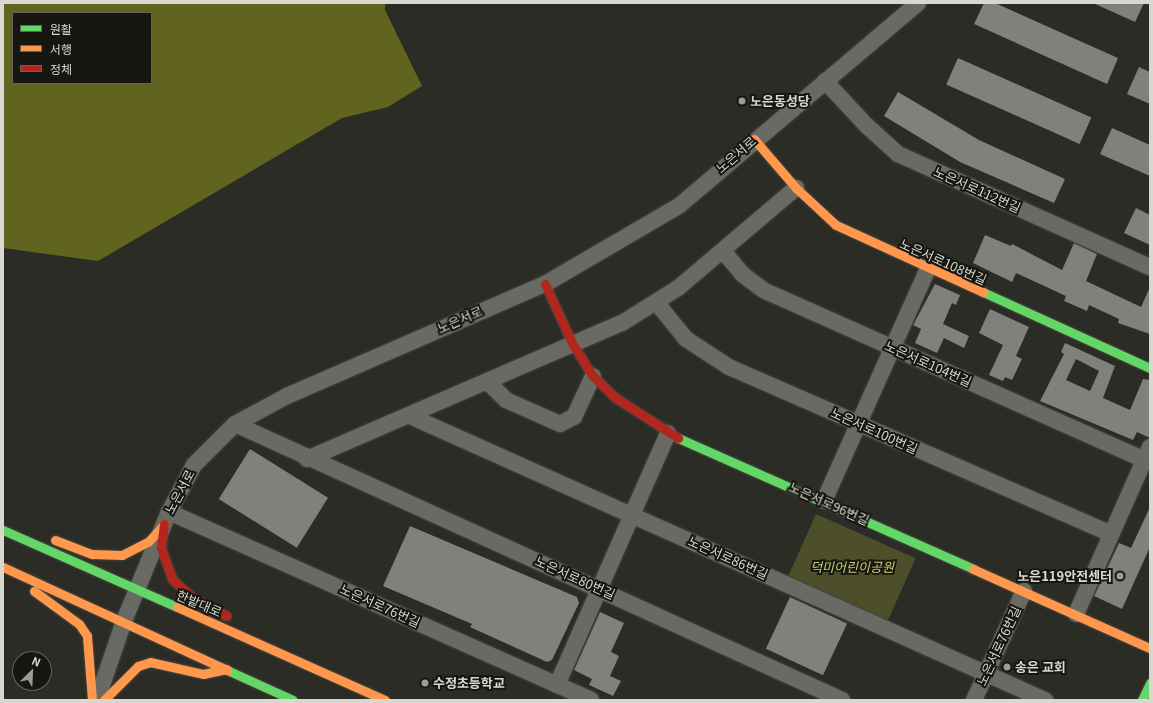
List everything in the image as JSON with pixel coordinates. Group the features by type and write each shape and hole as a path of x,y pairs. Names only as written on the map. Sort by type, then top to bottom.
{"main road":[{"name":"노은서로108번길","path":"754,140 796,188 836,225 928,269 1150,368"},
{"name":"노은서로96번길","path":"545,284 572,343 593,376 616,398 668,433 824,501 1150,648"},
{"path":"16,536 60,540 92,554 110,556 132,552 148,542 166,518"},
{"path":"166,518 161,548 164,562 180,590 225,614 260,644"},
{"name":"한밭대로","path":"3,530 136,591 385,700"},
{"path":"3,567 124,621 293,700"},
{"path":"3,567 79,624 90,646 92,700"},
{"path":"104,700 138,666 150,662 203,674 227,669"},
{"path":"1142,700 1150,683"}],"street":[{"name":"노은서로","path":"97,700 124,621 166,518 194,465 235,424 287,396 545,284 680,205 754,140 918,3"},
{"name":"노은서로112번길","path":"825,81 867,126 898,154 1150,267"},
{"path":"307,459 488,383 572,343 622,323 656,302 723,252 796,188"},
{"name":"노은서로104번길","path":"723,252 742,274 763,290 893,349 1147,453"},
{"path":"824,501 928,269"},
{"name":"노은서로100번길","path":"656,302 672,326 712,358 1111,534"},
{"path":"488,383 506,400 560,424 574,417 593,376"},
{"name":"노은서로86번길","path":"410,416 1045,700"},
{"name":"노은서로80번길","path":"235,424 307,459 600,589 842,700"},
{"path":"557,685 668,433"},
{"path":"1076,614 1147,453"},
{"name":"노은서로76번길","path":"166,518 591,700"},
{"name":"노은서로76번길","path":"974,700 1024,591"}],"green space":[{"path":"3,3 385,3 385,10 422,86 388,107 342,118 98,261 3,248"},
{"name":"덕미어린이공원","path":"816,514 916,558 888,620 788,576"}],"building":[{"path":"984,3 995,3 1118,58 1107,84 974,24"},
{"path":"1093,3 1144,3 1135,22"},
{"path":"958,58 1091,117 1080,144 946,84"},
{"path":"1139,67 1150,72 1150,104 1127,94"},
{"path":"898,92 979,140 1065,179 1054,203 960,162 884,116"},
{"path":"1112,128 1150,145 1150,176 1100,154"},
{"path":"1136,208 1150,215 1150,245 1124,233"},
{"path":"985,235 1011,246 1012,244 1062,270 1074,243 1097,254 1086,281 1141,307 1150,287 1150,334 1118,323 1119,319 1089,305 1087,311 1064,301 1066,296 1016,273 1012,282 973,263"},
{"path":"935,284 960,295 956,305 952,303 943,324 969,336 964,348 944,338 937,353 915,343 921,329 913,325"},
{"path":"990,309 1029,327 1016,356 1022,359 1012,380 1005,377 1003,381 989,375 1003,345 979,333"},
{"path":"1065,343 1115,366 1103,398 1130,410 1143,379 1150,380 1150,438 1137,432 1133,440 1040,401 1064,354 1061,352","holes":["1076,359 1099,371 1090,391 1066,380"]},
{"path":"250,449 328,498 297,548 219,499"},
{"name":"노은119안전센터","path":"1150,507 1150,547 1122,609 1094,596 1119,543 1131,548"},
{"path":"410,526 577,597 579,603 552,660 547,662 470,627 472,624 383,586"},
{"path":"790,597 847,624 823,675 766,649"},
{"path":"600,612 624,623 611,652 619,656 610,676 621,681 613,696 589,685 592,679 574,670"}],"traffic: fast":[{"path":"983,292 1150,368"},
{"path":"678,438 973,569"},
{"path":"3,530 177,607"},
{"path":"227,670 293,700"},
{"path":"1142,700 1150,683"}],"traffic: slow":[{"path":"754,139 796,188 836,225 983,292"},
{"path":"55,540 92,554 122,555 148,542 164,524"},
{"path":"3,567 227,670"},
{"path":"973,569 1150,648"},
{"path":"34,591 79,624 87,636 92,700"},
{"path":"177,607 385,700"},
{"path":"104,700 138,666 150,662 203,674 226,669"}],"traffic: jam":[{"path":"545,284 572,343 593,376 616,398 678,438"},
{"path":"164,524 161,548 172,579 193,598 227,616"}],"place":[{"name":"노은동성당","path":"742,101"},
{"name":"노은119안전센터","path":"1120,576"},
{"name":"송은 교회","path":"1007,667"},
{"name":"수정초등학교","path":"425,683"}]}
